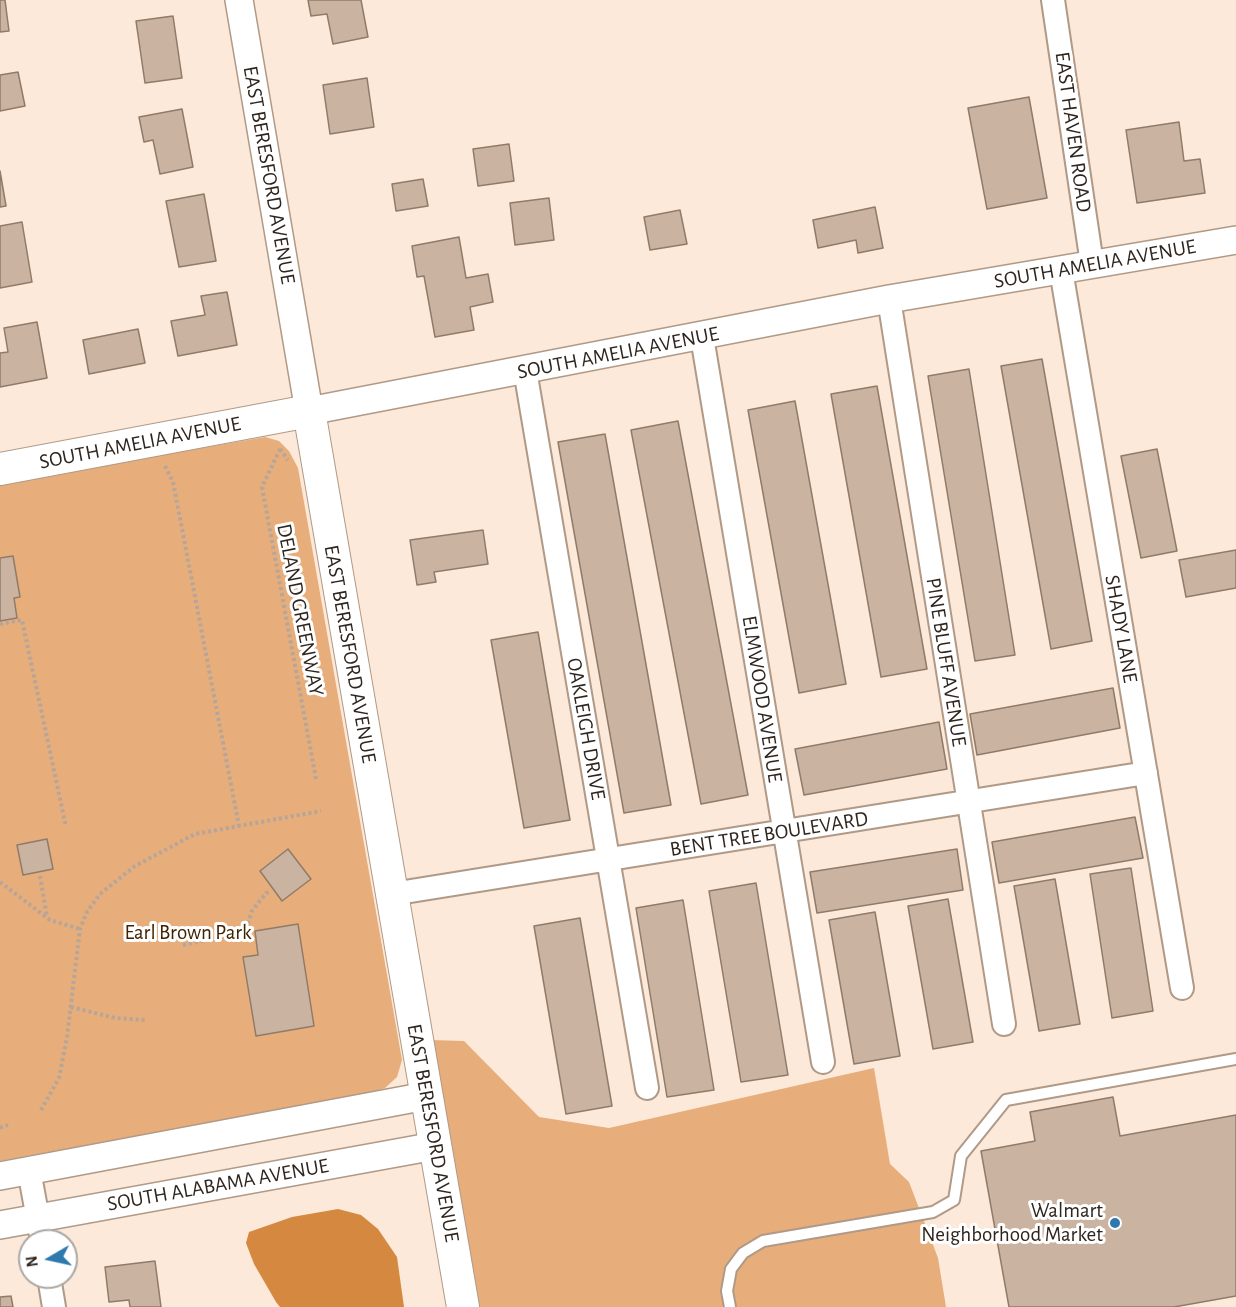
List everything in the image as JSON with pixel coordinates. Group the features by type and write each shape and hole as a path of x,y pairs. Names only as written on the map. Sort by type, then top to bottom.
{"main road":[{"name":"SOUTH AMELIA AVENUE","path":"0,469 309,411"},
{"name":"EAST BERESFORD AVENUE","path":"309,411 463,1307"}],"street":[{"name":"EAST BERESFORD AVENUE","path":"239,0 309,411"},
{"name":"EAST HAVEN ROAD","path":"1053,0 1092,264"},
{"name":"SOUTH AMELIA AVENUE","path":"309,411 702,337 889,299 1236,240"},
{"name":"SHADY LANE","path":"1061,270 1182,988"},
{"name":"PINE BLUFF AVENUE","path":"889,299 1004,1024"},
{"name":"ELMWOOD AVENUE","path":"702,337 823,1062"},
{"name":"OAKLEIGH DRIVE","path":"525,370 647,1088"},
{"name":"BENT TREE BOULEVARD","path":"392,894 1146,773"},
{"path":"0,1176 426,1096"},
{"name":"SOUTH ALABAMA AVENUE","path":"45,1229 435,1146"},
{"path":"29,1170 40,1229"},
{"name":"SOUTH ALABAMA AVENUE","path":"0,1226 30,1229"},
{"path":"51,1289 54,1307"}],"lane":[{"path":"730,1307 727,1291 731,1269 743,1253 763,1241 933,1212 954,1200 961,1156 1006,1100 1236,1059"}],"path":[{"name":"DELAND GREENWAY","path":"280,449 262,487 316,779"},
{"path":"164,464 172,482 239,826"},
{"path":"0,624 22,620 66,827"},
{"path":"41,1110 59,1078 67,1037 80,929 87,912 100,894 135,866 195,834 321,811"},
{"path":"40,876 48,918"},
{"path":"0,882 48,918 80,929"},
{"path":"183,945 245,932 252,911 266,893 270,892"},
{"path":"71,1007 115,1018 145,1020"},
{"path":"0,1128 8,1125"}],"green space":[{"name":"Earl Brown Park","path":"265,437 279,441 289,451 298,468 402,1060 397,1077 385,1088 370,1093 0,1161 0,483"},
{"path":"431,1040 464,1041 539,1117 609,1128 874,1068 890,1164 909,1182 938,1258 946,1307 477,1307"}],"shaded area":[{"path":"338,1209 361,1215 378,1229 397,1257 404,1307 280,1307 276,1302 254,1264 246,1243 249,1232 292,1217"}],"building":[{"path":"0,0 5,0 9,31 0,32"},
{"path":"308,0 361,0 368,37 333,44 327,14 311,16"},
{"path":"173,16 182,78 145,83 136,21"},
{"path":"18,72 25,106 0,111 0,75"},
{"path":"367,78 374,127 330,134 323,85"},
{"path":"1029,97 1047,198 987,209 968,108"},
{"path":"182,109 193,167 160,174 153,140 144,142 139,117"},
{"path":"1179,122 1184,161 1200,159 1205,193 1137,203 1126,130"},
{"path":"509,144 514,181 478,186 473,149"},
{"path":"0,171 6,206 0,207"},
{"path":"423,179 428,206 396,211 392,184"},
{"path":"204,194 216,261 179,267 166,201"},
{"path":"549,198 554,240 515,245 510,203"},
{"path":"875,207 883,248 858,253 856,240 818,248 813,220"},
{"path":"680,210 687,244 650,250 644,217"},
{"path":"22,222 32,282 0,288 0,226"},
{"path":"459,237 466,278 488,274 493,302 470,307 474,330 435,337 424,276 417,277 412,246"},
{"path":"227,292 237,345 178,356 171,321 205,315 201,296"},
{"path":"37,322 47,378 0,387 0,353 8,352 4,328"},
{"path":"138,329 145,363 89,374 83,340"},
{"path":"1042,359 1092,641 1051,649 1001,366"},
{"path":"969,369 1015,655 975,661 928,376"},
{"path":"877,386 927,669 881,677 831,394"},
{"path":"795,401 846,684 799,693 748,410"},
{"path":"678,421 748,795 701,804 631,430"},
{"path":"605,434 671,805 624,813 558,442"},
{"path":"1157,449 1177,551 1141,558 1121,456"},
{"path":"483,530 488,564 434,572 436,582 417,585 410,540"},
{"path":"1236,550 1236,588 1186,597 1179,560"},
{"path":"13,556 20,597 14,598 17,618 0,621 0,558"},
{"path":"538,632 570,820 524,828 491,640"},
{"path":"1113,688 1120,728 977,755 970,714"},
{"path":"939,722 947,769 804,795 795,749"},
{"path":"1135,817 1143,858 999,883 992,842"},
{"path":"47,839 53,869 23,875 17,845"},
{"path":"288,849 311,879 282,901 260,871"},
{"path":"957,849 963,890 817,913 810,872"},
{"path":"1131,868 1153,1011 1112,1018 1090,874"},
{"path":"1055,879 1080,1024 1039,1031 1014,886"},
{"path":"756,883 788,1075 741,1082 709,891"},
{"path":"948,899 973,1042 933,1049 908,906"},
{"path":"683,900 714,1090 667,1097 636,908"},
{"path":"875,912 900,1056 854,1064 829,920"},
{"path":"580,918 612,1106 566,1114 534,926"},
{"path":"298,924 314,1026 256,1036 243,957 258,955 255,931"},
{"name":"Walmart Neighborhood Market","path":"1113,1097 1120,1136 1236,1115 1236,1296 1174,1307 1009,1307 981,1151 1035,1141 1030,1112"},
{"path":"155,1261 161,1307 130,1307 129,1300 109,1302 105,1267"},
{"path":"11,1296 13,1307 0,1307 0,1297"}],"place":[{"name":"Walmart Neighborhood Market","path":"1115,1223"}]}
